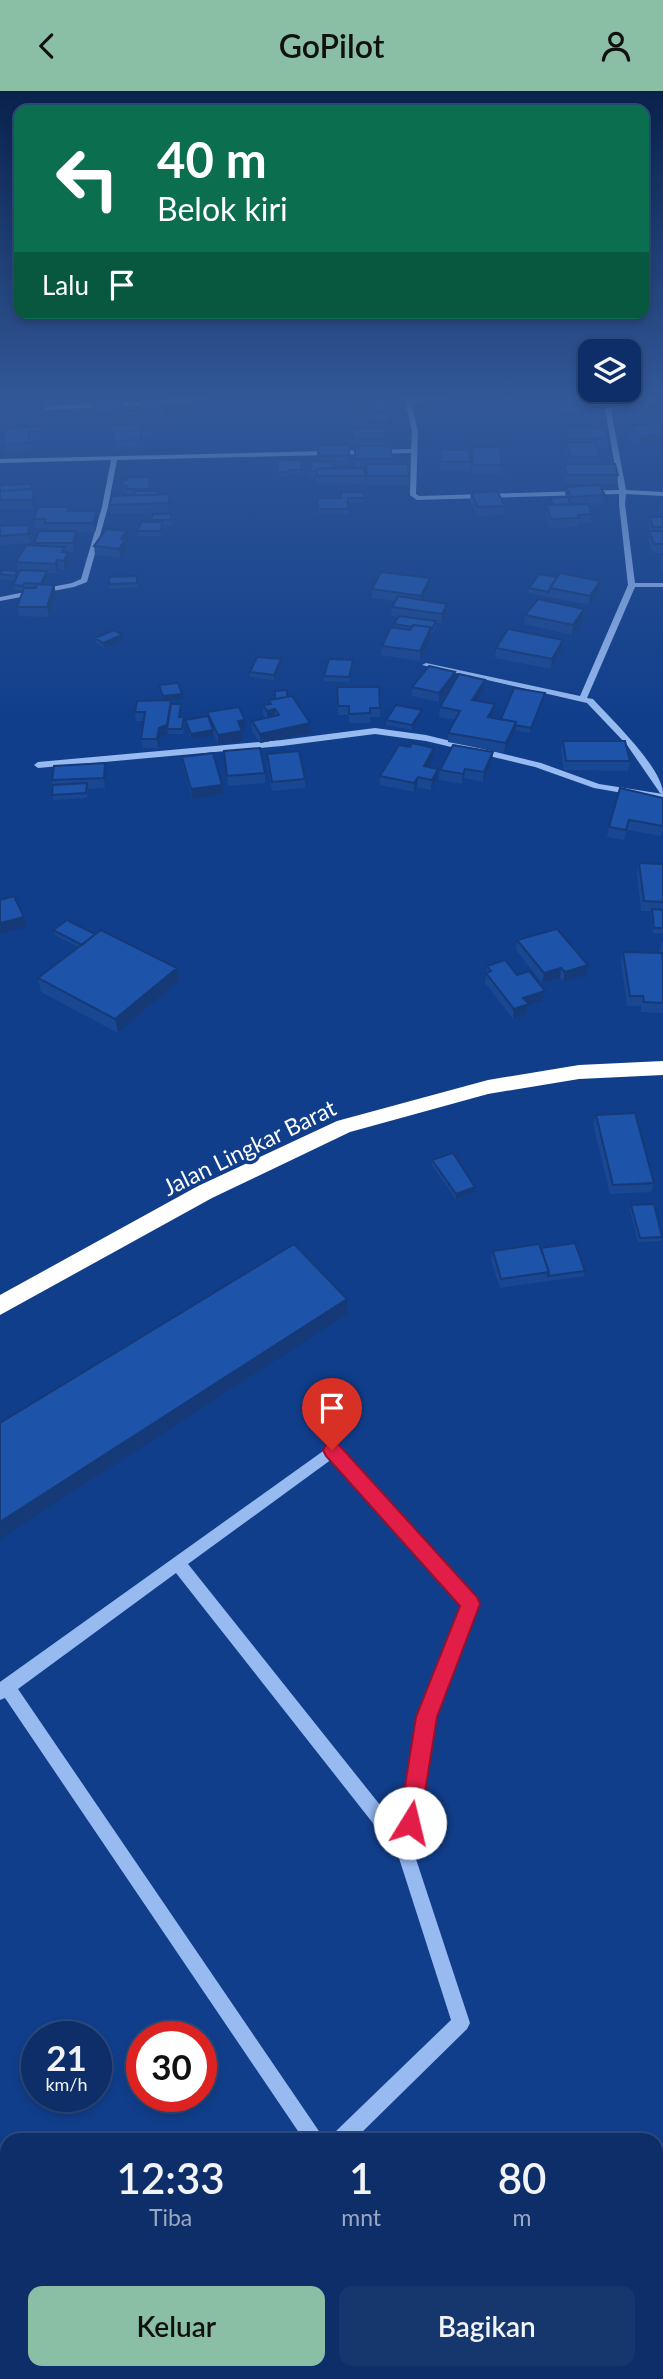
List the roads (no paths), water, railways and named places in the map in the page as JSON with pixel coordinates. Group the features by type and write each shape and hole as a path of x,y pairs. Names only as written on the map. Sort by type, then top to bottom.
{"highway":[{"name":"Jalan Lingkar Barat","path":"0,1306 205,1192 344,1126 488,1087 579,1072 663,1068"}],"street":[{"path":"0,599 74,585 85,580 105,505"},
{"path":"583,698 632,585 622,505"},
{"path":"632,585 663,585"},
{"path":"426,665 583,698 596,706 630,743 663,791"},
{"path":"38,765 282,743 374,730 426,738 538,765 597,786 663,797"},
{"path":"310,2133 4,1689 332,1450 470,1604 427,1717 405,1850"},
{"path":"178,1563 405,1850 461,2023 348,2133"}]}
